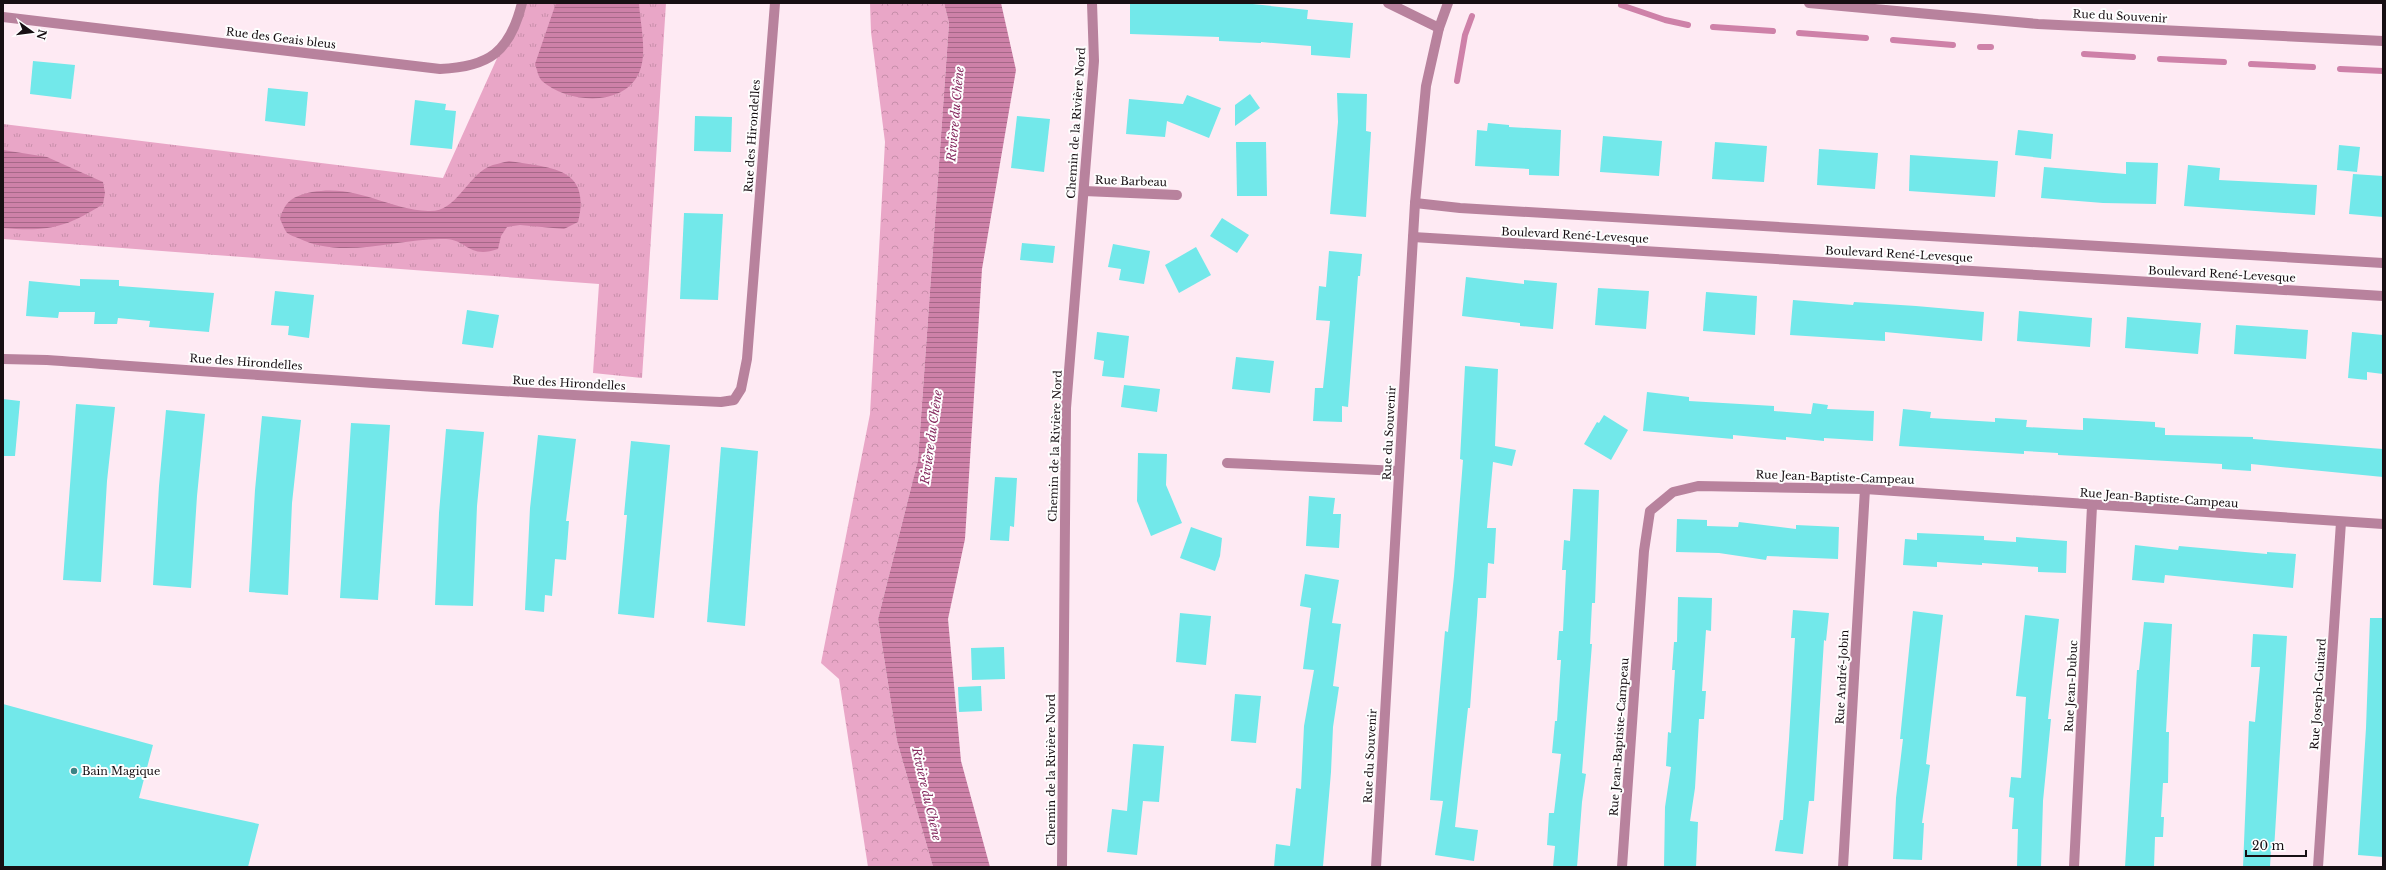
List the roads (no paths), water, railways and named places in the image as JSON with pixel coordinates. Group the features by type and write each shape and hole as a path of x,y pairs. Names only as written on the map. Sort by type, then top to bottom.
{"street":[{"name":"Rue des Geais bleus","path":"3,17 440,69 459,68 480,64 499,51 511,36 522,3"},
{"name":"Rue des Hirondelles","path":"3,359 55,360 428,388 660,400 721,402 734,400 741,389 747,359 775,3"},
{"name":"Chemin de la Rivière Nord","path":"1062,867 1066,408 1094,62 1092,3"},
{"path":"1388,3 1439,28"},
{"name":"Rue du Souvenir","path":"1809,3 2038,24 2383,41"},
{"name":"Rue du Souvenir","path":"1376,867 1415,203 1426,86 1443,4"},
{"name":"Rue Barbeau","path":"1084,191 1177,195"},
{"name":"Boulevard René-Levesque","path":"1415,203 1468,208 2383,263"},
{"name":"Boulevard René-Levesque","path":"1413,237 2383,296"},
{"path":"1227,463 1399,471"},
{"name":"Rue Jean-Baptiste-Campeau","path":"1622,867 1644,551 1650,511 1674,492 1698,486 1865,489 2092,506 2383,524"},
{"name":"Rue André-Jobin","path":"1843,867 1865,489"},
{"name":"Rue Jean-Dubuc","path":"2074,867 2092,506"},
{"name":"Rue Joseph-Guitard","path":"2318,867 2341,522"}],"water":[{"path":"556,3 639,3 643,38 643,57 639,73 631,84 621,92 608,97 594,98 565,94 542,81 535,64"},
{"name":"Rivière du Chêne","path":"944,3 1001,3 1016,70 982,269 965,539 948,619 961,761 990,867 933,867 897,741 878,619 918,460 949,23"},
{"path":"3,150 47,157 103,182 105,193 103,204 78,218 55,226 32,229 3,228"},
{"path":"509,161 552,169 564,173 573,180 579,190 581,204 578,222 564,229 520,225 507,227 501,236 498,249 481,252 469,248 459,242 446,239 428,239 353,248 334,248 316,245 287,233 280,219 284,208 291,200 300,195 328,190 358,194 413,209 428,211 438,210 446,207 453,201 480,172 490,166"}],"waterway":[{"path":"1621,5 1665,20 1688,25"},
{"path":"1457,81 1465,35 1472,16"},
{"path":"1713,27 1773,31"},
{"path":"1799,33 1866,38"},
{"path":"1893,40 1953,45"},
{"path":"1980,47 1991,47"},
{"path":"2084,54 2133,57"},
{"path":"2160,59 2224,62"},
{"path":"2251,64 2313,67"},
{"path":"2340,69 2383,71"}],"place":[{"name":"Bain Magique","path":"74,771"}]}
